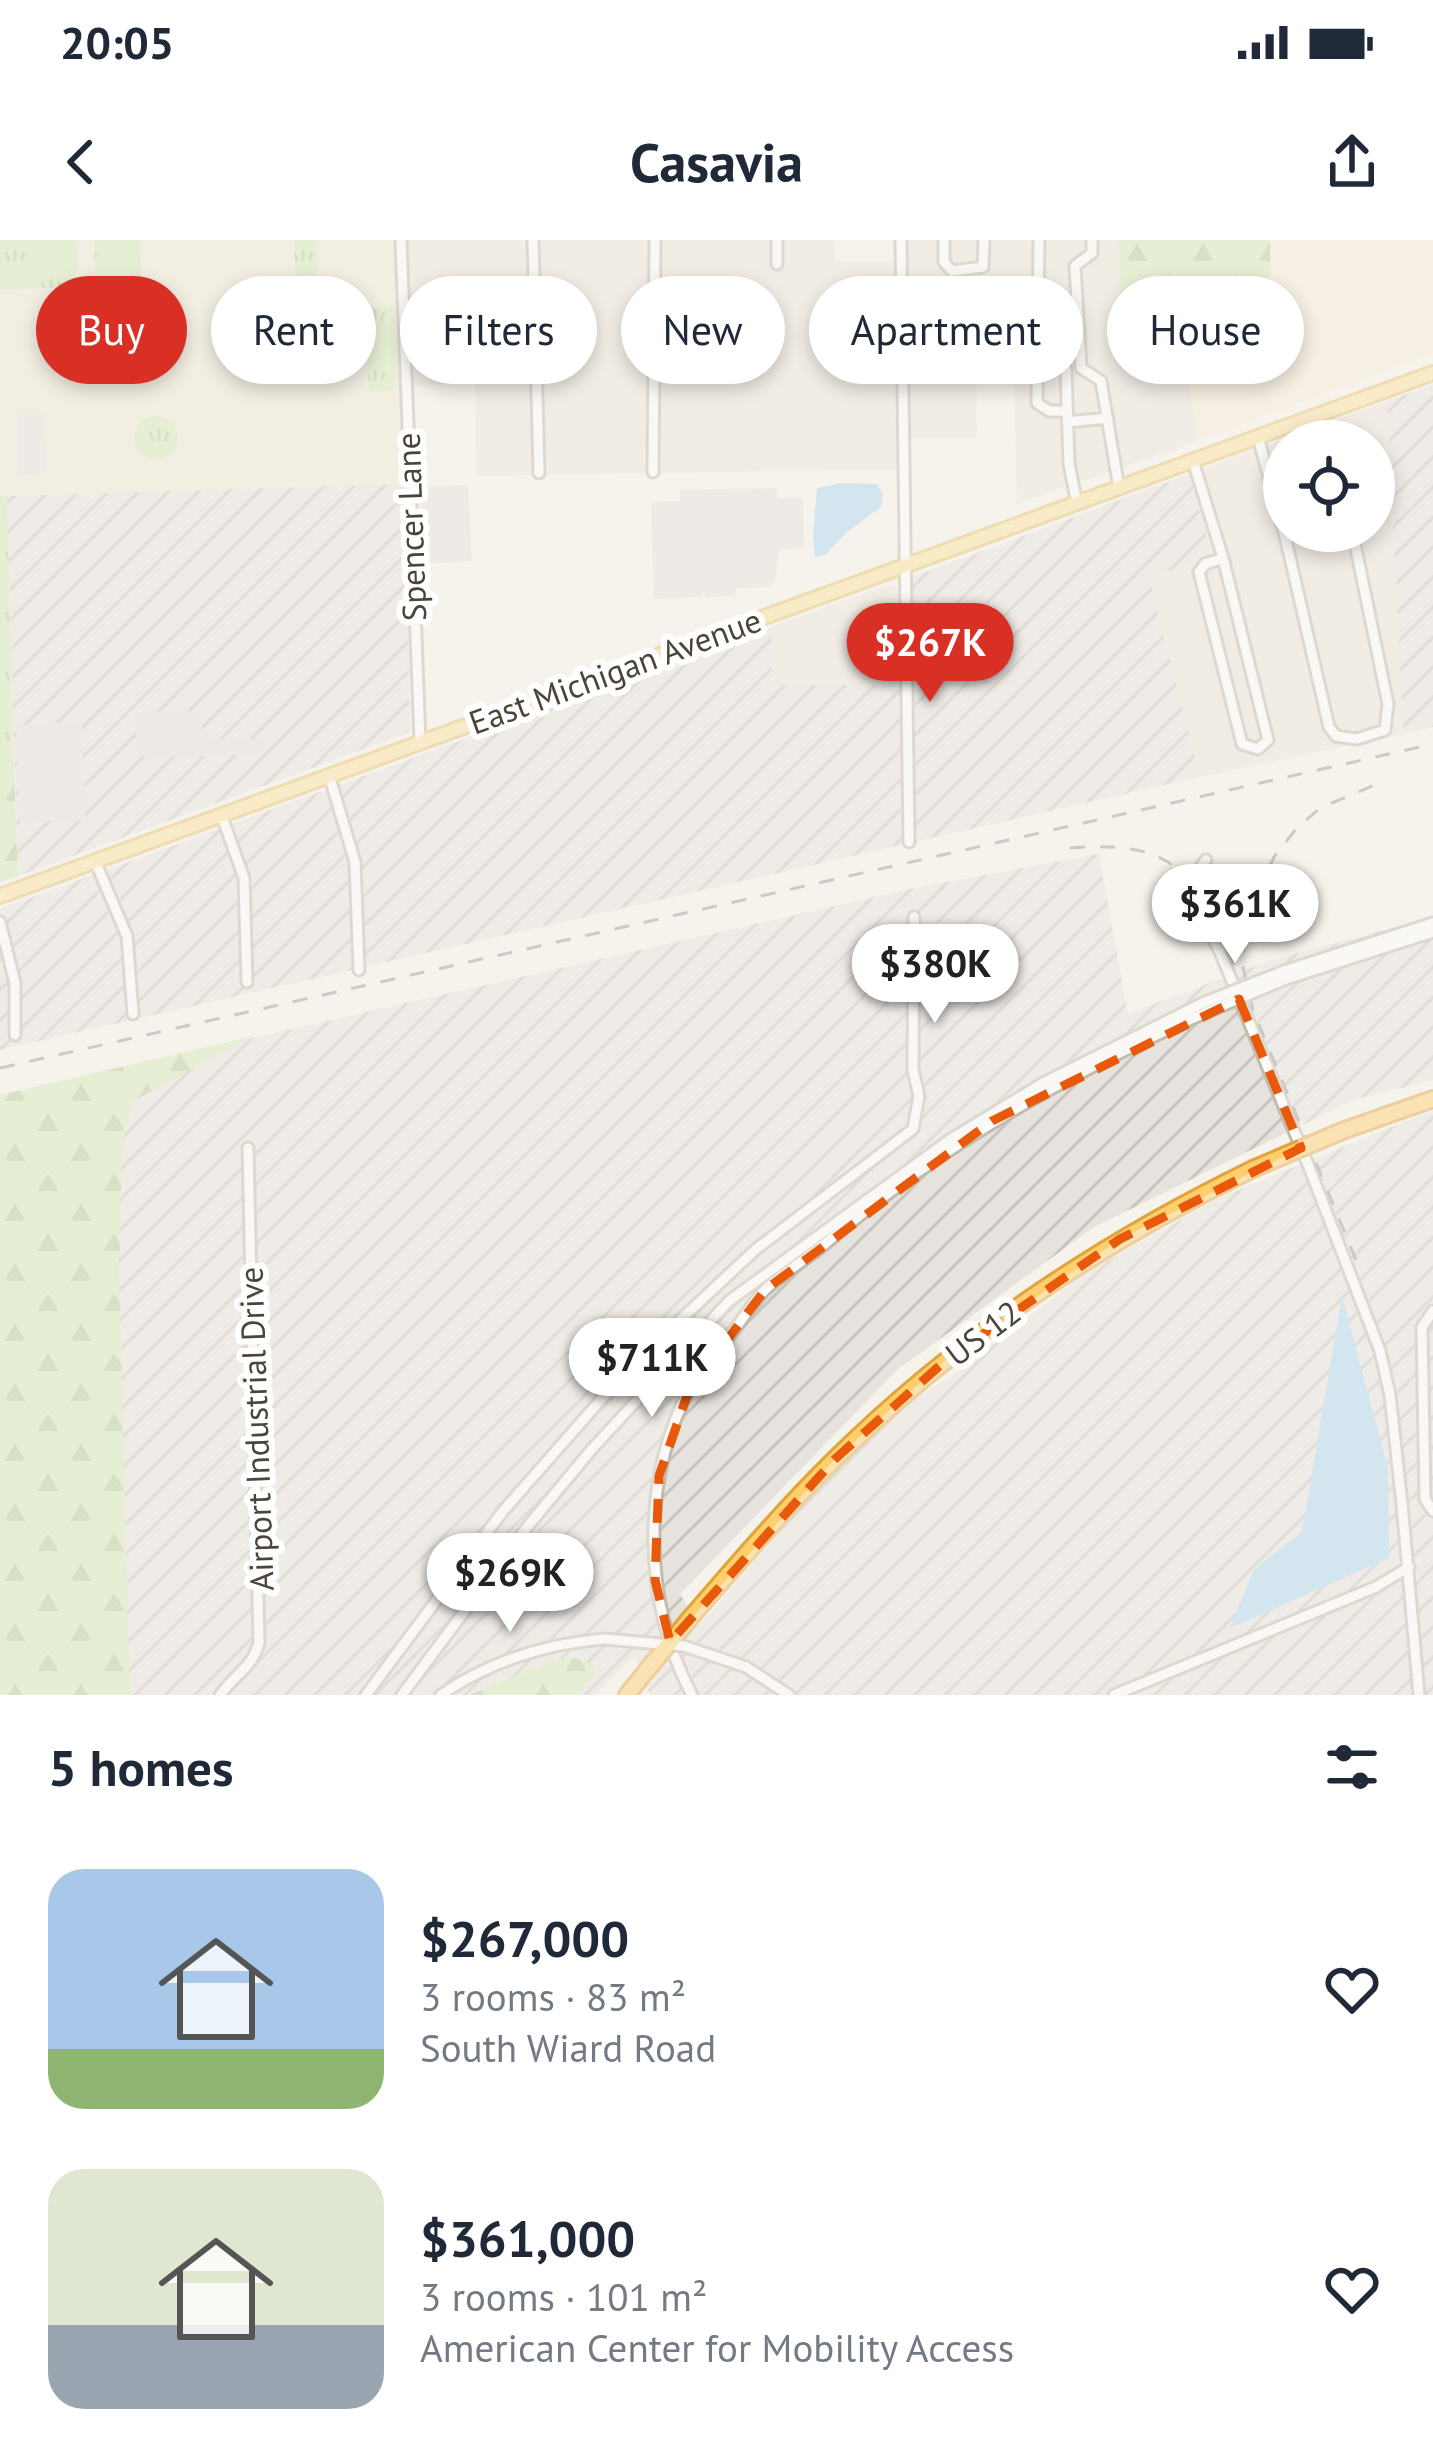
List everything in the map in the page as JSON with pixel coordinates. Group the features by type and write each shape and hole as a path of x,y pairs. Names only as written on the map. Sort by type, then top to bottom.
{"highway":[{"name":"US 12","path":"627,1695 776,1519 946,1360 1056,1279 1120,1239 1253,1169 1433,1099"}],"main road":[{"name":"East Michigan Avenue","path":"0,896 1433,373"}],"street":[{"name":"Spencer Lane","path":"401,240 420,742"},
{"path":"533,240 539,473"},
{"path":"653,472 655,240"},
{"path":"777,240 777,264"},
{"path":"901,240 909,842"},
{"path":"944,240 944,262 952,271 978,271 985,262 984,240"},
{"path":"1039,240 1039,276"},
{"path":"1076,276 1075,266 1093,253 1092,240"},
{"path":"1083,369 1101,381 1120,488"},
{"path":"1038,384 1036,403 1049,411 1108,418"},
{"path":"1066,384 1069,464 1077,504"},
{"path":"1258,437 1263,455"},
{"path":"1193,461 1223,558 1268,740 1258,749 1242,744 1199,572 1205,564 1223,558"},
{"path":"1342,532 1352,536 1367,618 1385,680 1388,704 1381,734 1342,738 1330,727 1285,536 1342,532"},
{"path":"329,775 355,862 359,970"},
{"path":"221,814 244,878 248,982"},
{"path":"1206,860 1190,892 1301,1147 1380,1351 1390,1395 1419,1695"},
{"path":"95,861 127,936 133,1014"},
{"path":"366,1695 503,1510 628,1369 755,1250 913,1129 919,1096 913,1070 914,917"},
{"path":"0,922 15,983 15,1035"},
{"path":"402,1695 528,1526 729,1301 951,1139 1043,1083 1285,975 1433,927"},
{"path":"692,1695 662,1621 655,1580 655,1514 670,1436 708,1359 765,1289 856,1215 974,1133 1054,1085 1205,1008"},
{"name":"Airport Industrial Drive","path":"220,1695 253,1662 259,1643 248,1148"},
{"path":"1433,1311 1422,1327 1426,1499 1433,1511"},
{"path":"1114,1695 1376,1587 1409,1568"},
{"path":"441,1695 511,1658 604,1639 684,1646 746,1667 789,1695"}],"highlighted area":[{"path":"1239,999 1301,1148 1120,1239 946,1360 835,1459 670,1642 655,1580 659,1476 689,1390 765,1290 992,1121"}],"shaded area":[{"path":"0,240 395,240 405,484 7,496 14,764 0,765"},
{"path":"408,240 834,240 835,261 904,261 905,240 1118,240 1119,276 1107,276 1107,384 1189,384 1198,441 1017,504 1014,384 1083,384 1083,276 809,276 809,384 976,384 977,437 901,438 902,469 476,476 475,384 597,384 597,276 409,276"},
{"path":"1270,240 1433,240 1433,353 1198,441 1189,384 1304,384 1304,276 1270,276"},
{"path":"1433,385 1433,727 1403,734 1394,552 1395,420 1388,420 1387,401"},
{"path":"1387,401 1388,420 1335,420"},
{"path":"17,413 45,414 47,469 35,475 18,475"},
{"path":"1263,447 1263,552 1394,552 1403,734 1200,777 1149,577 1210,554 1189,474"},
{"path":"1189,474 1211,554 1149,578 1200,777 0,1050 0,909 771,627 772,685 910,685 913,577"},
{"path":"405,484 407,733 18,876 7,496"},
{"path":"468,485 472,561 422,564 422,487"},
{"path":"777,488 778,498 803,498 804,547 779,550 775,583 736,588 735,596 706,597 702,589 702,597 654,599 651,502 679,501 680,490"},
{"path":"885,586 895,587 900,594 901,685 771,685 771,627"},
{"path":"199,711 203,739 263,739 264,755 144,757 136,742 136,713"},
{"path":"82,723 85,820 20,822 16,725"},
{"path":"1099,854 1128,1014 1271,960 1433,917 1433,1080 1353,1100 1094,1227 897,1370 680,1594 700,1625 820,1484 882,1423 952,1376 1081,1276 1219,1198 1433,1110 1433,1695 650,1695 634,1656 595,1695 0,1695 0,1095 914,888"}],"green space":[{"path":"0,240 77,240 78,268 73,276 36,276 36,288 0,290"},
{"path":"94,240 140,240 141,276 95,276"},
{"path":"294,240 317,240 317,276 296,276"},
{"path":"1118,240 1270,240 1270,276 1119,276"},
{"path":"394,306 397,374 392,391 369,392 369,384 376,384 376,307"},
{"path":"156,416 172,422 178,438 172,454 156,460 140,454 134,438 140,422"},
{"path":"0,496 7,496 14,764 0,765"},
{"path":"14,764 18,876 0,882 0,765"},
{"path":"250,1037 132,1102 122,1145 119,1270 130,1695 0,1695 0,1095"},
{"path":"576,1658 593,1664 594,1674 576,1695 469,1695 556,1660"}],"water":[{"path":"877,484 883,494 881,507 825,555 815,557 817,488"},
{"path":"1342,1296 1388,1468 1389,1558 1230,1628 1254,1569 1302,1532"}],"railway":[{"path":"0,1068 1433,744"},
{"path":"1356,1260 1253,1010 1242,963 1249,912 1274,857 1320,808 1382,782"},
{"path":"1070,848 1140,851 1183,874 1199,892 1239,977"}]}
